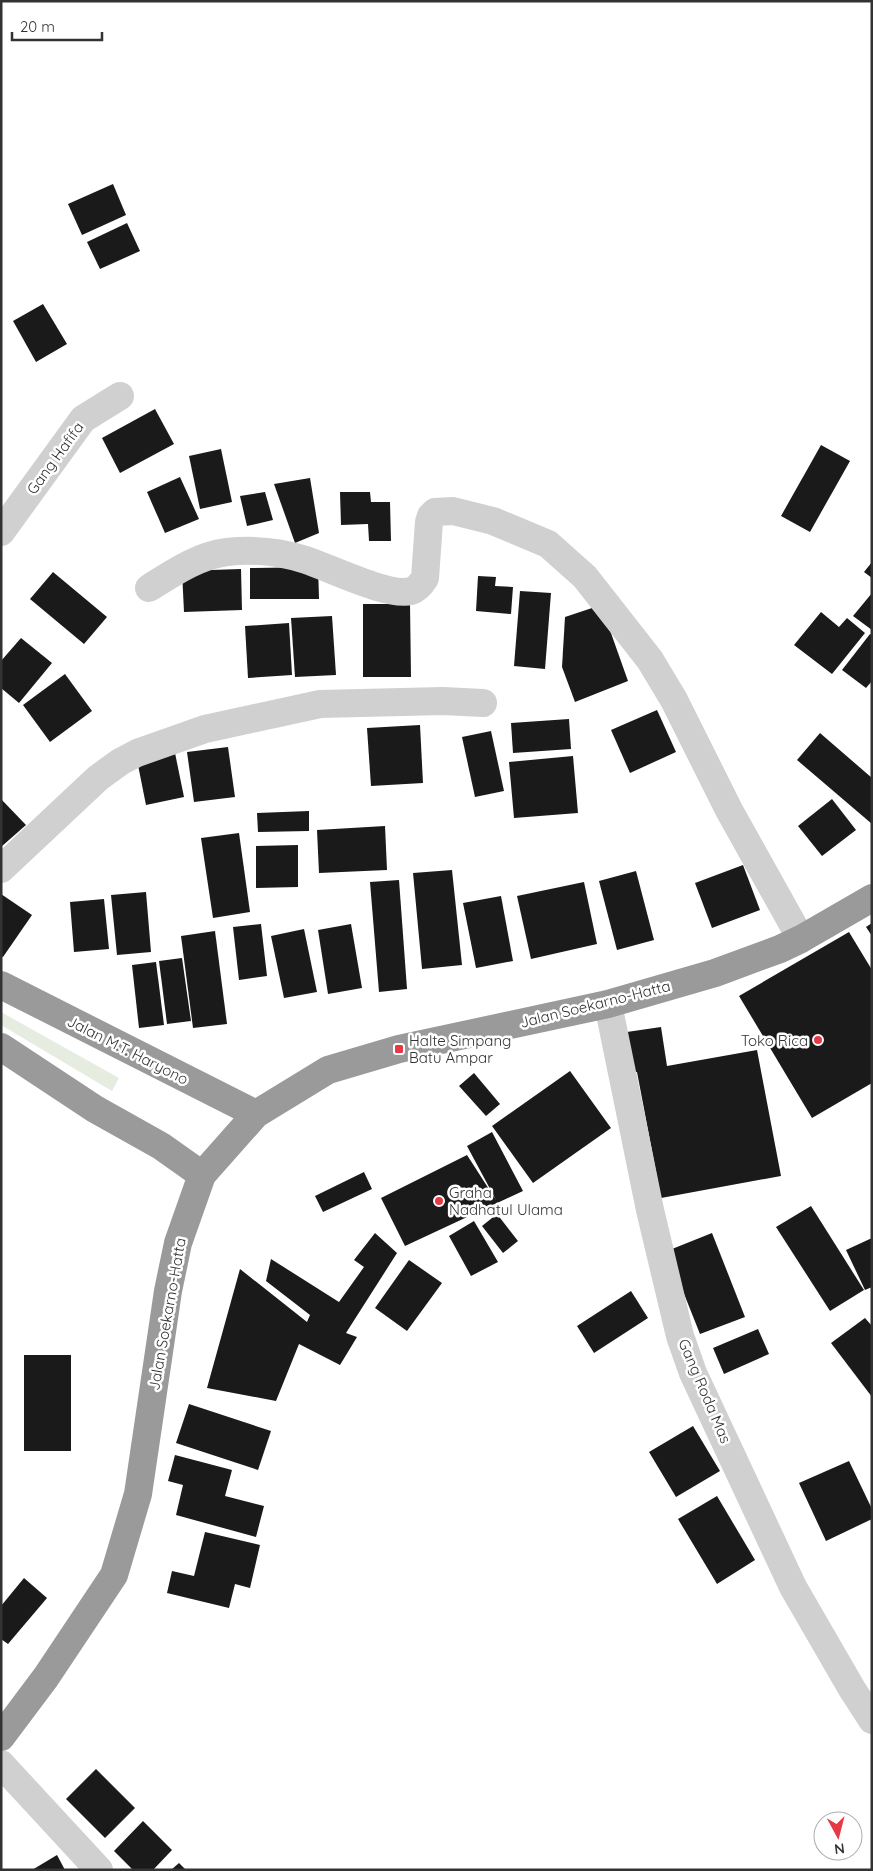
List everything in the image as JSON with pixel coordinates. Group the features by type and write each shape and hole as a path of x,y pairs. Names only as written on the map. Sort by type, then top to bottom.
{"highway":[{"name":"Jalan Soekarno-Hatta","path":"1,1737 46,1677 114,1575 138,1494 168,1291 178,1243 202,1176 256,1114 328,1070 399,1049 608,1004 715,973 780,949 872,898"},
{"name":"Jalan M.T. Haryono","path":"1,985 256,1114"},
{"path":"1,1048 96,1109 161,1146 202,1176"}],"street":[{"name":"Gang Hafifa","path":"1,532 83,419 120,396"},
{"path":"148,588 203,557 227,552 250,551 276,553 306,560 370,585 396,591 412,591 425,578 429,522 435,512 441,511 453,510 493,521 548,544 584,577 650,660 674,700 729,810 801,938"},
{"path":"1,869 98,778 120,762 137,753 205,729 320,704 443,701 483,703"},
{"name":"Gang Roda Mas","path":"608,1004 652,1220 680,1336 693,1373 793,1587 872,1720"},
{"path":"1,1764 98,1870"}],"shaded area":[{"path":"1,1012 119,1078 112,1091 1,1025"}],"building":[{"path":"113,184 126,215 82,235 68,204"},
{"path":"127,223 140,251 100,269 87,242"},
{"path":"43,304 67,344 36,362 13,321"},
{"path":"155,409 174,444 120,473 102,438"},
{"path":"821,445 850,461 810,532 781,516"},
{"path":"221,449 232,502 200,509 189,456"},
{"path":"180,477 199,519 165,533 147,492"},
{"path":"310,478 319,533 295,543 274,484"},
{"path":"265,492 273,520 247,526 240,496"},
{"path":"340,492 370,492 371,502 390,502 391,541 369,541 368,524 341,525"},
{"path":"872,562 872,578 864,572"},
{"path":"318,567 319,599 250,599 250,568"},
{"path":"241,569 242,610 184,612 182,571"},
{"path":"53,572 107,617 84,644 30,599"},
{"path":"478,576 496,577 495,586 513,587 511,614 476,611"},
{"path":"520,591 551,593 545,669 514,666"},
{"path":"872,593 872,630 853,616"},
{"path":"363,604 410,604 411,677 363,677"},
{"path":"601,605 628,681 575,702 562,667 565,617"},
{"path":"821,612 839,627 847,618 865,633 832,674 794,645"},
{"path":"332,616 336,675 295,677 291,618"},
{"path":"289,623 292,675 248,678 245,626"},
{"path":"870,634 872,635 872,681 866,688 842,670"},
{"path":"21,638 52,663 19,703 1,688 1,661"},
{"path":"65,674 92,711 50,742 23,705"},
{"path":"657,710 676,752 630,773 611,730"},
{"path":"569,719 571,749 513,753 511,723"},
{"path":"420,725 423,783 371,786 367,728"},
{"path":"491,731 504,791 475,797 462,737"},
{"path":"820,733 872,778 872,824 797,760"},
{"path":"228,747 235,797 194,802 187,752"},
{"path":"175,753 184,797 146,805 137,760"},
{"path":"573,756 578,813 514,818 509,762"},
{"path":"1,799 26,825 1,847"},
{"path":"832,799 856,830 822,856 798,826"},
{"path":"309,811 309,831 258,832 257,813"},
{"path":"385,826 387,870 319,873 317,830"},
{"path":"239,833 250,912 213,918 201,838"},
{"path":"298,845 298,887 256,888 256,846"},
{"path":"743,865 760,910 712,928 695,883"},
{"path":"452,870 462,965 422,969 413,873"},
{"path":"636,871 654,940 617,950 599,881"},
{"path":"399,880 407,989 379,992 370,882"},
{"path":"584,882 597,944 531,959 517,896"},
{"path":"146,892 151,952 117,955 111,895"},
{"path":"1,894 32,915 3,957 1,956"},
{"path":"501,896 513,961 476,968 463,903"},
{"path":"104,899 109,949 74,952 70,902"},
{"path":"872,923 872,936 866,927"},
{"path":"261,924 267,976 239,980 233,927"},
{"path":"351,924 362,988 328,994 318,930"},
{"path":"304,929 317,992 284,998 271,936"},
{"path":"215,931 227,1024 193,1028 181,936"},
{"name":"Toko Rica","path":"849,932 872,970 872,1083 812,1118 739,996"},
{"path":"182,958 191,1021 167,1024 159,961"},
{"path":"156,962 164,1025 139,1028 132,965"},
{"path":"661,1027 667,1066 757,1050 781,1176 661,1198 637,1072 626,1074 620,1033"},
{"path":"570,1071 611,1128 533,1183 492,1126"},
{"path":"474,1073 500,1104 486,1116 459,1086"},
{"name":"Graha Nadhatul Ulama","path":"492,1132 523,1191 405,1246 381,1198 467,1155 496,1200 467,1146"},
{"path":"364,1172 372,1189 323,1212 315,1196"},
{"path":"811,1206 864,1290 830,1311 776,1227"},
{"path":"497,1214 518,1241 503,1253 482,1226"},
{"path":"474,1221 498,1262 471,1276 449,1236"},
{"path":"375,1233 397,1253 346,1333 357,1337 340,1365 299,1344 276,1401 207,1388 240,1269 307,1322 310,1315 266,1281 271,1259 339,1302 364,1267 354,1260"},
{"path":"712,1233 745,1317 700,1334 667,1251"},
{"path":"872,1238 872,1287 865,1290 846,1250"},
{"path":"409,1260 442,1283 407,1331 375,1308"},
{"path":"631,1291 648,1318 594,1353 577,1326"},
{"path":"865,1318 872,1326 872,1397 831,1343"},
{"path":"758,1329 769,1354 724,1374 713,1348"},
{"path":"24,1355 71,1355 71,1451 24,1451"},
{"path":"189,1404 271,1431 258,1470 176,1443"},
{"path":"693,1426 720,1471 676,1497 649,1452"},
{"path":"175,1455 232,1470 225,1496 264,1506 256,1537 176,1515 183,1485 168,1481"},
{"path":"849,1461 872,1509 872,1519 826,1541 799,1483"},
{"path":"717,1496 755,1560 717,1584 678,1519"},
{"path":"205,1532 260,1545 250,1588 235,1584 229,1608 167,1593 172,1571 194,1576"},
{"path":"24,1578 47,1598 8,1644 1,1639 1,1606"},
{"path":"96,1769 135,1808 105,1838 66,1799"},
{"path":"143,1821 172,1850 153,1870 133,1870 114,1851"},
{"path":"57,1855 65,1870 32,1870"},
{"path":"179,1863 186,1870 171,1870"}],"place":[{"name":"Toko Rica","path":"818,1040"},
{"name":"Halte Simpang Batu Ampar","path":"399,1049"},
{"name":"Graha Nadhatul Ulama","path":"439,1201"}]}
